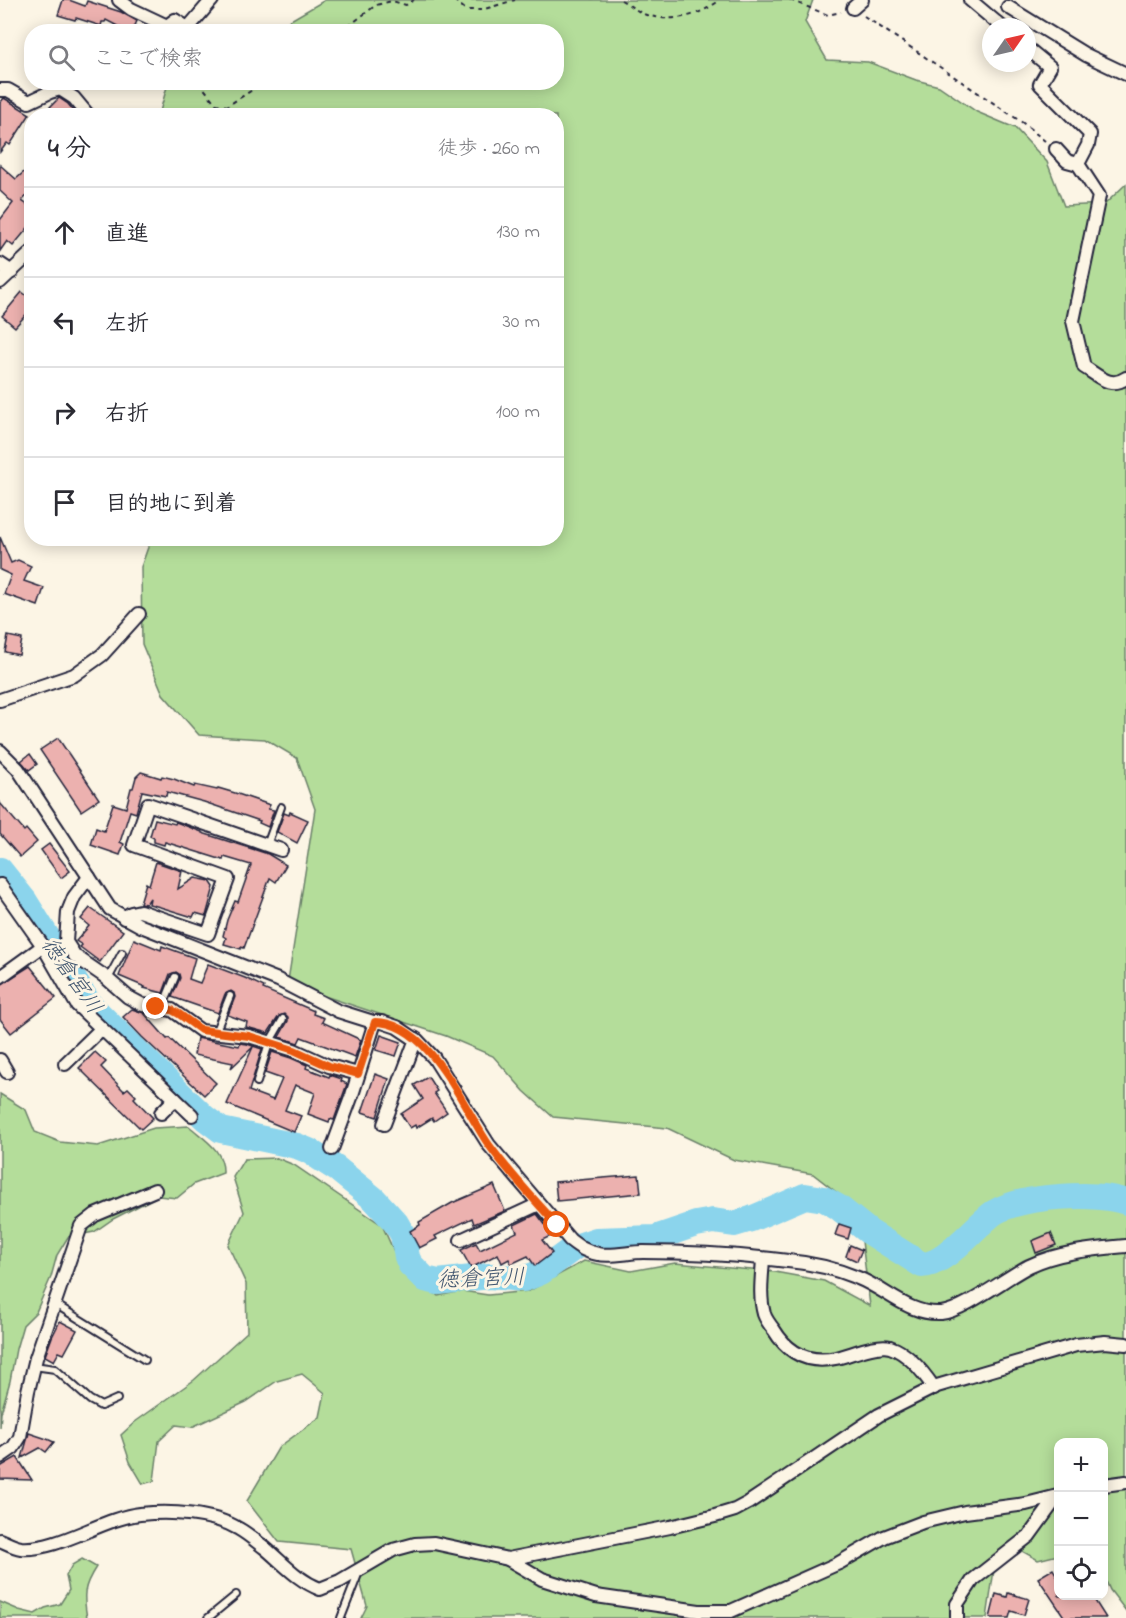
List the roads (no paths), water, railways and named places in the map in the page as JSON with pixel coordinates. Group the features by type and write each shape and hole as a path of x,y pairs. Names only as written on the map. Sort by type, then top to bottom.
{"street":[{"path":"119,0 131,9 163,24"},
{"path":"191,24 212,0"},
{"path":"970,0 991,18"},
{"path":"1002,18 1010,3 1086,55 1126,74"},
{"path":"1036,55 1050,67 1040,84 1090,134 1088,145 1078,164"},
{"path":"0,90 8,90 29,102 57,90"},
{"path":"62,90 74,98 82,108"},
{"path":"1056,149 1067,161 1078,164 1099,196 1073,321 1084,367 1109,383 1119,383 1126,378"},
{"path":"0,282 24,260"},
{"path":"0,264 12,272"},
{"path":"0,700 74,675 102,655 140,614"},
{"path":"0,751 18,769 110,909 124,918 278,980 338,1011 397,1027 416,1039 434,1058 489,1145 570,1240 584,1251 600,1255 642,1252 763,1258 822,1267 859,1278 905,1304 921,1310 943,1312 957,1308 1030,1266 1066,1254 1126,1246"},
{"path":"124,918 140,911 208,934 228,879 134,845 148,804 281,850"},
{"path":"89,877 74,897 68,912 66,942 75,956 128,997 143,1005 179,1014 201,1030 245,1035 294,1050 329,1066 358,1074"},
{"path":"0,885 43,946 77,1005 192,1115"},
{"path":"0,977 43,946"},
{"path":"333,1149 375,1022"},
{"path":"65,1064 101,1029"},
{"path":"384,1124 416,1039"},
{"path":"0,1060 7,1072"},
{"path":"161,1113 175,1099"},
{"path":"0,1457 13,1449 20,1437 34,1366 81,1226 95,1215 155,1190"},
{"path":"461,1240 539,1204"},
{"path":"763,1258 761,1293 765,1316 788,1348 812,1359 833,1359 880,1346 890,1347 918,1367 934,1388"},
{"path":"508,1559 670,1527 735,1510 879,1416 934,1388 1076,1345 1105,1342 1126,1344"},
{"path":"1108,1484 1126,1482"},
{"path":"0,1540 21,1548 36,1547 124,1517 168,1512 202,1517 238,1528 266,1549 292,1574 308,1585 320,1589 340,1581 393,1550 415,1544 434,1543 508,1559 542,1579 596,1596 699,1611 731,1611 823,1570 884,1537 923,1522 965,1512 1026,1504 1054,1497"},
{"path":"957,1618 957,1604 973,1580 1029,1536 1054,1502"}],"lane":[{"path":"267,845 280,807"},
{"path":"108,980 122,953"},
{"path":"162,1008 175,977"},
{"path":"215,1033 230,996"},
{"path":"258,1082 269,1043 283,1019"},
{"path":"55,1304 145,1360"},
{"path":"34,1366 55,1370 90,1400 101,1406 117,1399"},
{"path":"341,1618 360,1568"},
{"path":"208,1618 236,1595"}],"waterway":[{"name":"徳倉宮川","path":"0,870 24,900 89,1004 205,1118 221,1130 297,1146 337,1169 374,1199 396,1223 403,1235 410,1264 425,1279 438,1282 489,1276 524,1279 541,1272 575,1247 596,1240 655,1238 696,1224 713,1221 734,1224 805,1196 824,1199 838,1207 868,1231 922,1265 941,1259 995,1212 1022,1202 1079,1196 1126,1202"}]}
